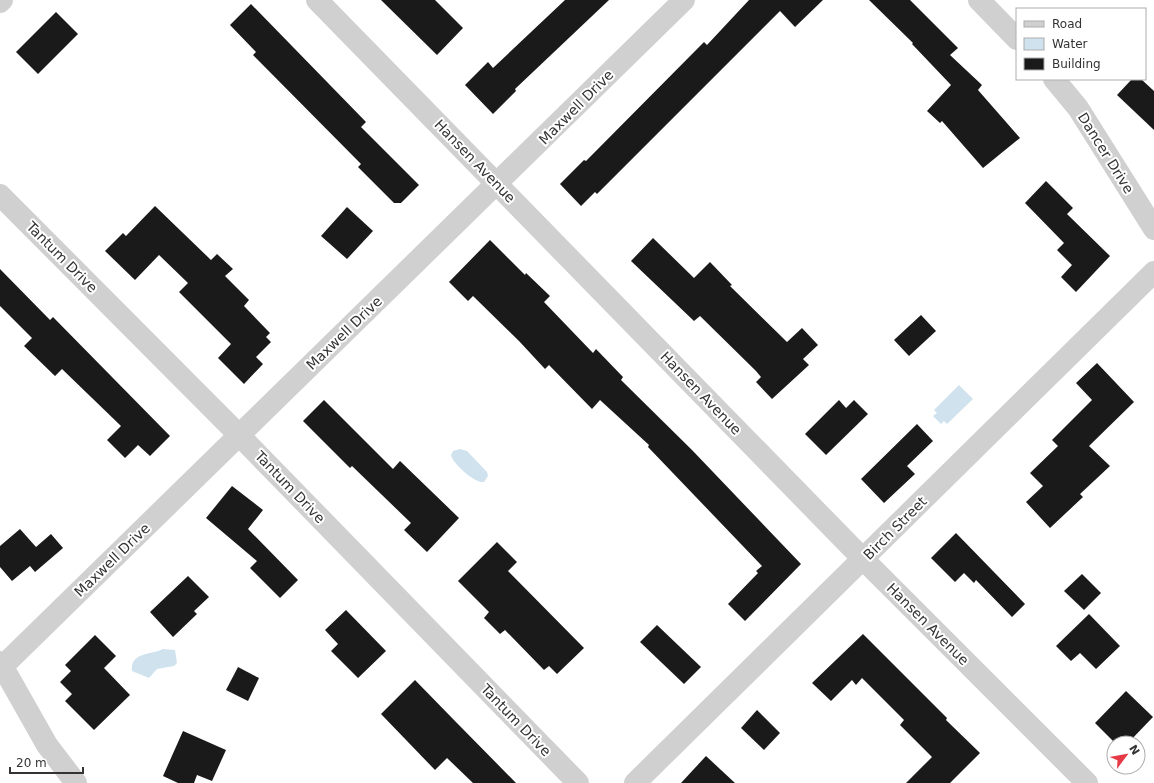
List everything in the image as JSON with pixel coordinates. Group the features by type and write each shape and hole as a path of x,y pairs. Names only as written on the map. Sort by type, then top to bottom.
{"street":[{"name":"Hansen Avenue","path":"317,0 864,560 1088,783"},
{"name":"Maxwell Drive","path":"1,666 684,0"},
{"path":"979,0 1016,38"},
{"name":"Dancer Drive","path":"1055,80 1078,108 1154,229"},
{"name":"Tantum Drive","path":"0,195 239,435 578,783"},
{"name":"Birch Street","path":"635,783 864,560 1154,272"},
{"path":"1,666 47,745 76,783"}],"water":[{"path":"959,385 973,399 947,424 944,421 941,424 933,416 937,413 934,410"},
{"path":"460,449 467,451 487,472 488,476 484,482 480,482 470,477 453,459 451,455 453,451"},
{"path":"163,649 175,650 177,663 174,666 157,669 149,678 132,671 134,660 138,657"}],"building":[{"path":"381,0 435,0 463,28 437,55"},
{"path":"565,0 609,0 515,89 516,91 493,114 465,85 488,62 493,68"},
{"path":"749,0 823,0 795,27 780,11 597,194 595,192 581,206 560,184 584,160 586,161 704,42 707,45"},
{"path":"869,0 910,0 958,48 950,55 982,85 978,90 1020,138 983,168 942,121 940,123 927,111 951,85 912,44 913,43"},
{"path":"251,4 366,122 361,127 419,185 401,203 394,203 358,167 361,164 253,55 256,52 230,25"},
{"path":"56,12 78,34 38,74 16,52"},
{"path":"1131,80 1142,80 1154,91 1154,130 1117,95"},
{"path":"1046,181 1073,208 1067,214 1110,256 1076,292 1061,277 1072,265 1057,250 1064,243 1025,203"},
{"path":"155,206 211,260 217,254 233,269 225,276 249,300 244,306 270,333 266,337 271,342 256,357 263,364 244,384 218,358 231,344 179,292 188,283 159,255 135,280 105,251 123,233 126,236"},
{"path":"347,207 373,231 347,259 321,236"},
{"path":"653,238 694,278 710,262 732,285 730,286 787,342 802,328 818,345 803,359 809,365 772,399 756,382 761,377 756,371 700,316 694,321 631,261"},
{"path":"490,240 525,275 526,273 550,296 544,302 593,353 596,349 623,377 621,380 692,450 801,564 745,621 728,604 758,573 756,571 762,566 648,447 649,445 600,400 592,409 549,365 545,369 473,296 468,301 449,282"},
{"path":"0,269 50,320 53,317 170,436 150,456 138,445 125,458 107,440 121,426 62,369 55,376 24,346 32,338 0,306"},
{"path":"921,315 936,331 909,356 894,340"},
{"path":"1097,363 1134,402 1089,446 1110,466 1080,494 1083,497 1050,528 1026,502 1043,486 1030,473 1058,446 1052,440 1092,400 1076,383"},
{"path":"324,400 393,469 400,461 459,518 427,552 404,530 411,523 352,466 350,468 303,421"},
{"path":"839,400 846,408 854,400 868,414 826,455 805,434"},
{"path":"917,424 933,441 907,466 915,474 884,503 861,479"},
{"path":"232,486 263,510 248,529 298,580 280,598 250,568 257,561 206,518"},
{"path":"20,529 36,547 51,534 63,548 35,572 30,566 12,581 0,567 0,546"},
{"path":"956,533 1025,604 1012,617 976,580 974,583 964,573 955,582 931,558"},
{"path":"497,542 517,562 508,571 584,648 557,674 549,666 544,670 505,630 500,634 484,618 489,612 458,581"},
{"path":"1082,574 1101,593 1084,610 1064,591"},
{"path":"188,576 209,597 194,611 197,614 173,637 150,612"},
{"path":"346,610 386,651 358,678 331,651 338,644 325,630"},
{"path":"1089,614 1120,646 1096,669 1080,653 1071,661 1056,646"},
{"path":"657,625 701,667 684,684 640,642"},
{"path":"863,634 980,753 950,783 906,783 932,757 900,725 904,720 862,678 856,685 852,680 831,701 812,683"},
{"path":"95,635 116,656 104,668 130,695 94,730 65,701 72,694 60,682 71,671 65,665"},
{"path":"238,667 259,678 248,701 226,690"},
{"path":"415,680 516,783 473,783 447,758 435,770 381,714"},
{"path":"1126,691 1153,717 1136,735 1107,735 1095,723"},
{"path":"757,710 780,733 764,750 741,728"},
{"path":"183,731 226,750 212,781 197,775 194,783 178,783 163,776"},
{"path":"706,756 735,783 681,783"}]}
